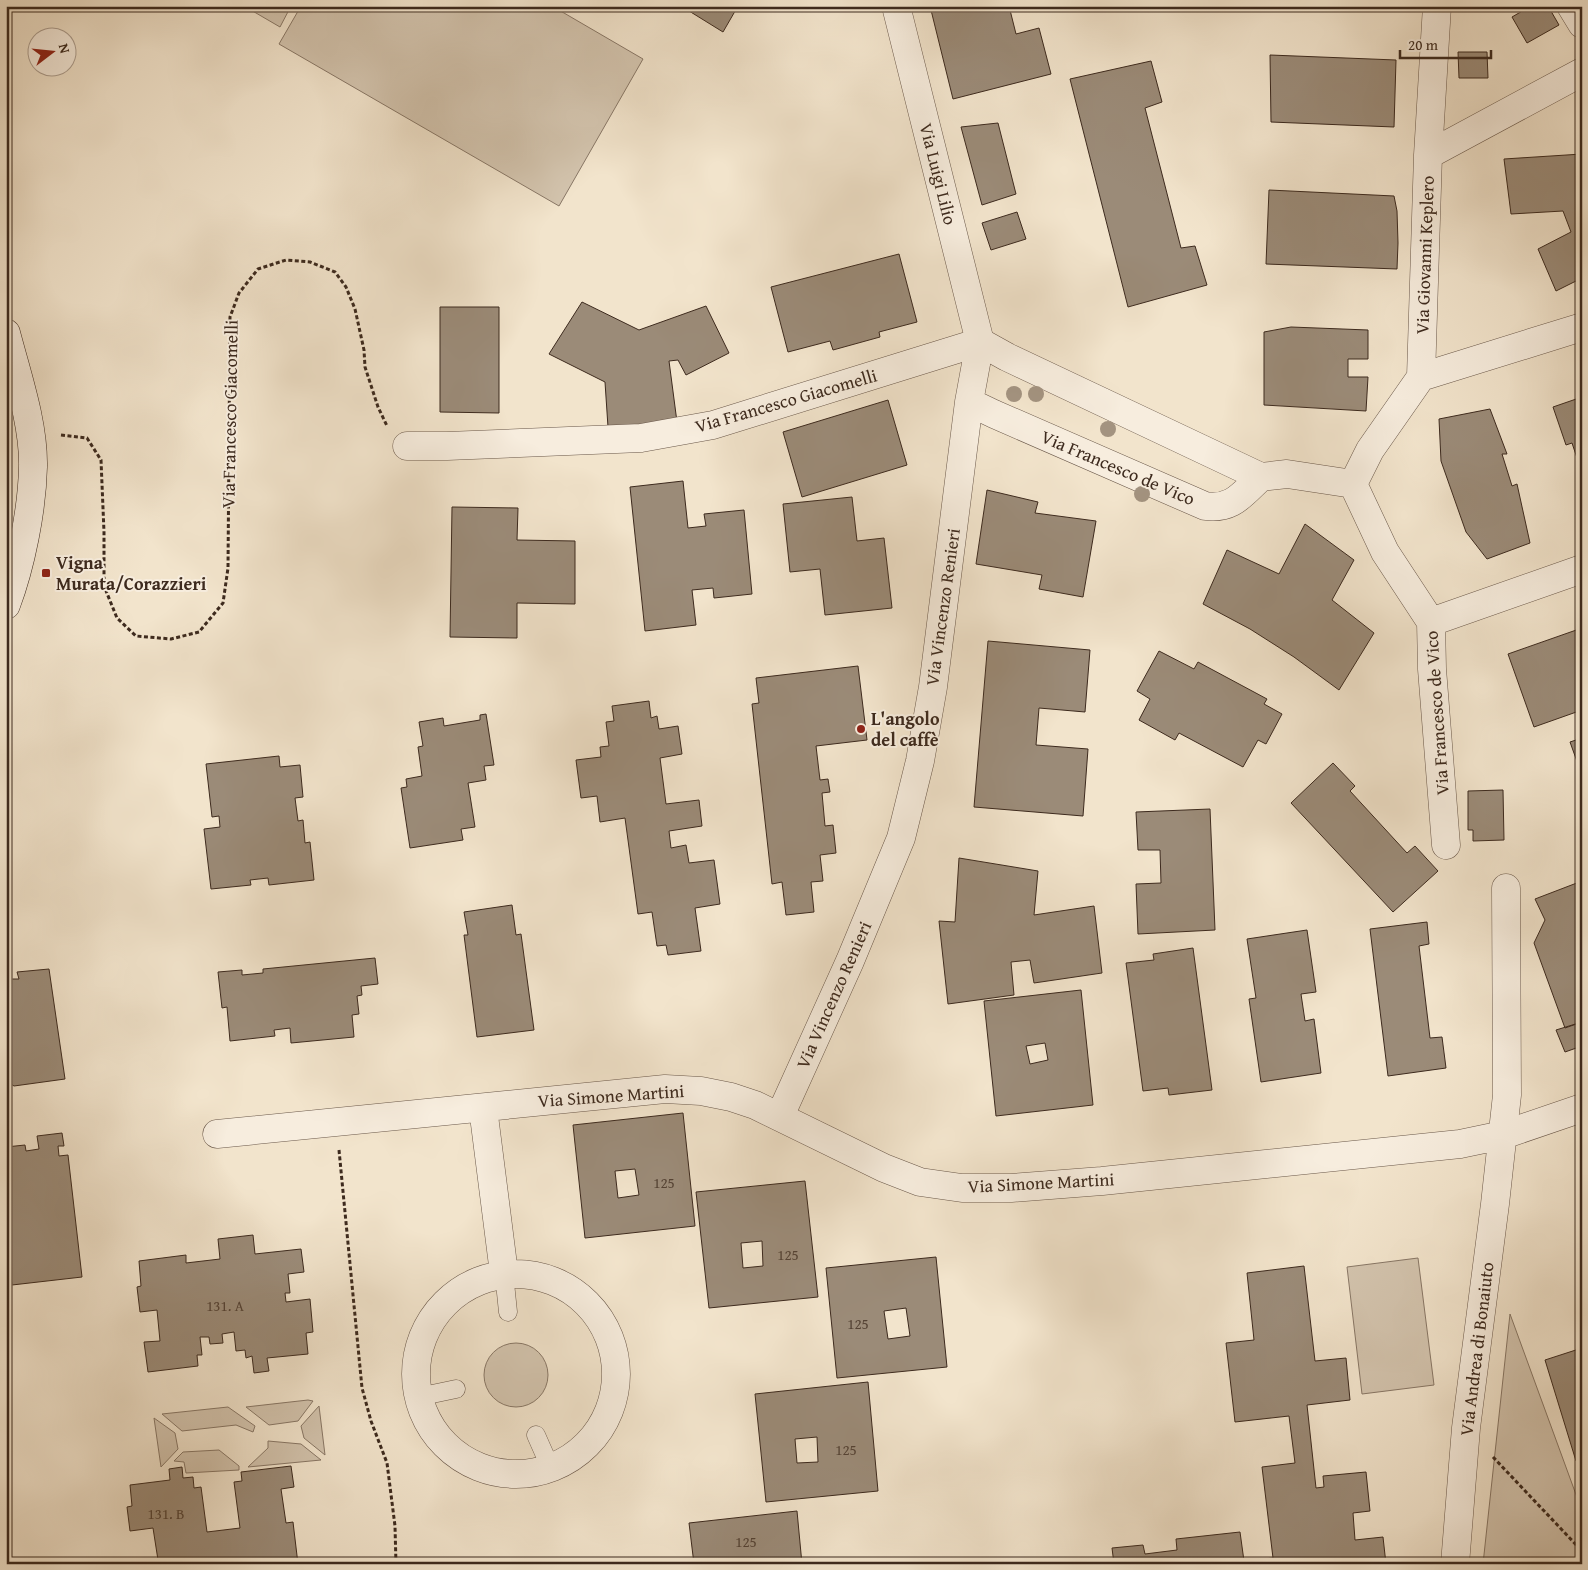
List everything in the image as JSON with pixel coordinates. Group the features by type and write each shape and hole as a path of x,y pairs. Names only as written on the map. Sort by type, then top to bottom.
{"street":[{"name":"Via Luigi Lilio","path":"896,6 980,342"},
{"name":"Via Giovanni Keplero","path":"1421,377 1428,155 1437,6"},
{"path":"1571,6 1582,24"},
{"path":"1428,155 1582,72"},
{"path":"980,342 1007,357 1261,477 1287,474 1353,484 1370,450 1421,377 1582,327"},
{"path":"6,333 29,428 33,466 29,505 18,566 6,605"},
{"name":"Via Vincenzo Renieri","path":"780,1116 850,961 901,838 920,761 933,687 970,402 980,342"},
{"name":"Via Francesco Giacomelli","path":"407,446 465,446 641,438 714,426 980,342"},
{"name":"Via Francesco de Vico","path":"970,402 1205,506 1216,507 1233,503 1261,477"},
{"name":"Via Francesco de Vico","path":"1353,484 1385,552 1431,622 1432,669 1446,845"},
{"path":"1431,622 1582,569"},
{"path":"1502,1135 1507,1095 1506,888"},
{"name":"Via Simone Martini","path":"217,1134 665,1088 701,1091 731,1097 780,1116 884,1168 920,1182 962,1188 1011,1188 1186,1173 1460,1144 1502,1135 1582,1108"},
{"path":"483,1108 504,1273"},
{"name":"Via Andrea di Bonaiuto","path":"1455,1564 1466,1428 1502,1135"},
{"path":"504,1273 532,1274 558,1282 582,1297 600,1318 612,1343 617,1371 614,1398 604,1424 585,1448 571,1459 538,1472 506,1474 478,1467 452,1452 433,1430 418,1397 415,1374 420,1345 431,1318 451,1296 475,1281 504,1273"}],"lane":[{"path":"504,1273 508,1312"},
{"path":"418,1397 456,1388"},
{"path":"536,1435 551,1468"}],"path":[{"name":"Via Francesco Giacomelli","path":"29,428 57,435 87,438 100,460 104,532 104,586 117,618 136,636 171,639 199,632 223,603 228,568 230,317 239,292 258,269 286,260 310,262 335,272 346,287 355,309 366,367 378,407 388,427 407,446"},
{"path":"337,1122 362,1388 371,1420 387,1463 395,1526 396,1564"},
{"path":"1466,1428 1582,1551"}],"shaded area":[{"path":"244,6 291,6 280,27"},
{"path":"301,6 552,6 643,59 559,206 279,44"},
{"path":"1418,1258 1434,1385 1362,1394 1347,1267"},
{"path":"1510,1314 1582,1511 1582,1564 1483,1564"},
{"path":"510,1343 522,1343 539,1352 546,1363 548,1375 546,1387 539,1398 522,1407 510,1407 498,1402 489,1393 484,1381 484,1369 489,1357 498,1348"},
{"path":"313,1401 298,1421 269,1425 246,1407"},
{"path":"319,1406 325,1455 304,1438 301,1426"},
{"path":"228,1407 255,1426 253,1432 236,1425 182,1431 162,1414"},
{"path":"154,1418 175,1433 178,1449 161,1467"},
{"path":"268,1441 301,1444 321,1460 248,1467 268,1448"},
{"path":"219,1450 239,1466 239,1470 186,1473 184,1462 174,1461 183,1452"}],"building":[{"path":"681,6 738,6 723,32"},
{"path":"930,6 1009,6 1016,34 1039,28 1051,74 953,99"},
{"path":"1531,6 1548,6 1559,25 1527,43 1512,17"},
{"path":"1458,52 1487,52 1488,78 1459,78"},
{"path":"1270,55 1396,60 1394,127 1271,122"},
{"path":"1151,61 1162,102 1145,108 1181,248 1195,246 1207,285 1128,307 1070,79"},
{"path":"998,123 1016,194 982,205 961,127"},
{"path":"1582,154 1582,278 1556,291 1538,249 1571,232 1563,211 1511,214 1504,159"},
{"path":"1269,190 1394,196 1397,211 1397,269 1266,264"},
{"path":"1017,212 1026,239 991,250 982,223"},
{"path":"899,254 917,322 879,332 880,337 833,350 830,341 788,352 771,287"},
{"path":"582,302 639,330 706,306 729,353 686,375 678,360 669,361 677,422 608,427 605,382 549,354"},
{"path":"440,307 499,307 499,413 440,412"},
{"path":"1291,327 1368,330 1368,359 1348,359 1348,377 1368,377 1366,411 1264,405 1264,332"},
{"path":"1582,397 1582,473 1572,443 1566,445 1553,407"},
{"path":"888,400 907,465 802,497 783,432"},
{"path":"1490,409 1507,454 1502,454 1512,486 1517,484 1530,543 1487,559 1466,532 1441,461 1439,419"},
{"path":"683,481 688,528 706,526 704,514 744,510 752,594 714,598 713,588 692,590 696,625 645,631 630,487"},
{"path":"987,490 1038,502 1035,513 1096,521 1083,597 1039,589 1042,575 976,564"},
{"path":"852,497 857,541 884,538 892,608 825,615 820,569 790,572 783,504"},
{"path":"452,507 518,508 517,540 575,541 575,604 517,603 517,638 450,637"},
{"path":"1305,524 1354,560 1332,600 1374,633 1339,690 1294,657 1250,629 1203,604 1227,550 1279,574"},
{"path":"1582,628 1582,710 1534,727 1508,654"},
{"path":"988,641 1090,650 1085,712 1039,708 1036,745 1088,749 1083,816 974,807"},
{"path":"1159,651 1194,669 1198,662 1267,699 1264,704 1282,714 1266,744 1258,740 1243,767 1179,733 1175,740 1139,720 1150,699 1137,691"},
{"path":"858,666 867,740 816,746 820,780 828,779 830,792 822,793 825,826 833,825 836,853 820,855 823,881 811,882 814,912 786,915 782,882 772,884 752,704 759,703 756,678"},
{"path":"649,701 651,718 657,716 659,729 678,726 682,754 660,758 666,804 699,800 702,826 669,831 671,848 686,845 689,863 714,860 720,904 695,908 701,951 668,955 666,945 657,946 652,912 638,914 625,818 600,822 597,796 581,798 576,760 601,757 600,747 609,746 606,722 614,721 612,706"},
{"path":"486,714 494,765 484,766 486,780 468,783 475,827 461,829 463,840 410,848 401,788 407,787 406,779 422,776 418,747 423,746 419,722 443,718 444,726 480,720 480,715"},
{"path":"1582,738 1582,766 1579,767 1570,742"},
{"path":"279,756 280,767 300,765 303,797 295,798 298,821 303,820 305,843 310,842 314,880 269,885 268,878 250,880 251,885 211,889 204,829 220,827 219,816 212,817 206,764"},
{"path":"1333,763 1355,786 1350,791 1407,853 1415,846 1438,871 1393,912 1291,803"},
{"path":"1503,790 1504,840 1473,841 1473,830 1468,830 1468,791"},
{"path":"1210,809 1215,930 1138,934 1136,884 1161,883 1160,850 1138,850 1136,812"},
{"path":"959,858 1038,871 1034,915 1094,906 1102,973 1034,983 1030,960 1011,962 1014,995 948,1004 939,921 955,922"},
{"path":"1582,881 1582,1022 1565,1028 1534,943 1545,920 1535,899"},
{"path":"512,905 516,935 521,934 534,1030 477,1037 464,935 468,935 464,912"},
{"path":"1427,922 1429,944 1419,946 1430,1038 1442,1037 1446,1068 1388,1076 1370,929"},
{"path":"1307,930 1316,992 1301,994 1305,1021 1314,1019 1321,1073 1261,1082 1249,999 1256,998 1247,939"},
{"path":"1193,948 1212,1090 1169,1095 1168,1088 1143,1091 1126,963 1154,960 1153,954"},
{"path":"375,958 378,984 361,986 362,995 357,996 359,1014 352,1015 354,1037 291,1043 290,1028 274,1030 275,1036 230,1041 227,1007 222,1008 218,972 242,970 242,975 263,973 263,969"},
{"path":"49,969 65,1079 14,1086 6,1081 6,979 19,979 17,972"},
{"path":"1081,990 1093,1105 996,1116 984,1001","holes":["1045,1043 1048,1060 1030,1064 1026,1046"]},
{"path":"1582,1022 1582,1046 1565,1052 1556,1030"},
{"path":"683,1113 695,1226 585,1238 573,1125","holes":["635,1169 639,1195 618,1198 615,1171"]},
{"path":"62,1133 64,1146 58,1146 59,1156 68,1155 82,1277 12,1285 6,1239 6,1147 25,1145 26,1151 39,1149 37,1136"},
{"path":"805,1181 818,1297 709,1308 696,1192","holes":["762,1241 763,1266 743,1268 741,1243"]},
{"path":"253,1235 255,1254 301,1249 304,1272 288,1274 290,1293 285,1293 286,1302 310,1299 313,1332 306,1333 308,1354 267,1358 269,1371 254,1373 252,1356 246,1358 245,1350 236,1351 234,1332 222,1334 223,1343 210,1344 209,1337 200,1337 202,1355 197,1355 198,1366 148,1372 144,1342 160,1341 157,1310 140,1312 137,1287 141,1286 139,1261 186,1255 186,1263 220,1259 218,1239"},
{"path":"936,1257 947,1367 837,1378 826,1268","holes":["906,1308 910,1336 888,1339 884,1311"]},
{"path":"1304,1266 1315,1361 1346,1358 1350,1400 1307,1405 1316,1488 1324,1487 1323,1476 1366,1472 1370,1511 1353,1513 1355,1540 1383,1537 1386,1564 1114,1564 1112,1548 1143,1545 1145,1554 1177,1550 1176,1539 1240,1532 1244,1561 1273,1558 1262,1467 1295,1463 1289,1416 1235,1422 1226,1343 1254,1340 1247,1273"},
{"path":"1582,1348 1582,1460 1576,1461 1545,1360"},
{"path":"868,1382 878,1491 766,1502 755,1394","holes":["817,1437 818,1462 797,1463 795,1439"]},
{"path":"291,1466 294,1487 281,1489 286,1523 293,1522 298,1564 250,1564 249,1562 233,1564 137,1564 158,1560 153,1528 130,1531 127,1507 132,1506 130,1485 170,1480 169,1469 182,1467 183,1478 193,1477 194,1488 201,1487 207,1532 240,1528 234,1482 242,1481 241,1472"},
{"path":"797,1511 802,1564 748,1564 747,1561 725,1564 694,1564 689,1523"}],"place":[{"name":"Vigna Murata/Corazzieri","path":"46,573"},
{"name":"L'angolo del caffè","path":"861,729"}]}
